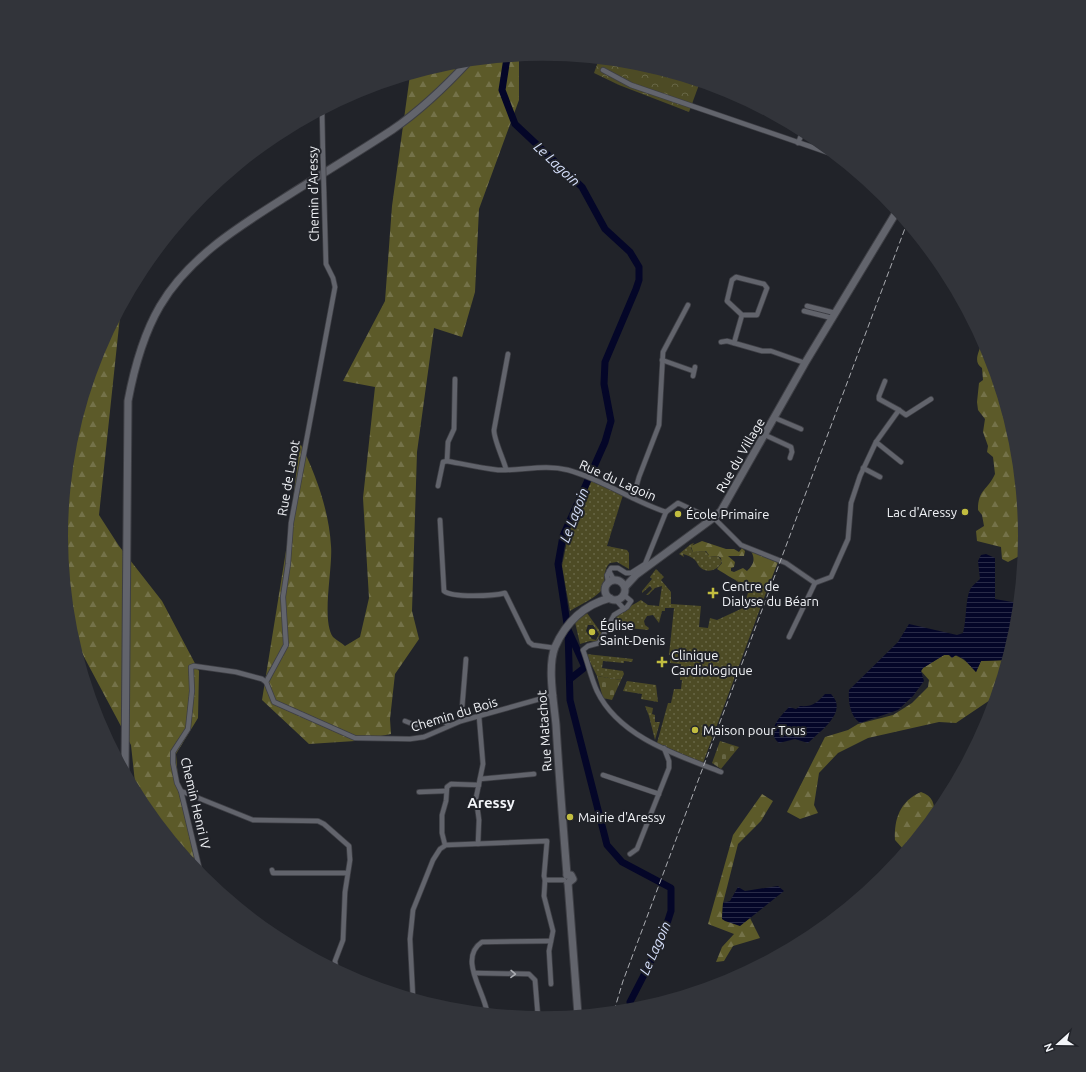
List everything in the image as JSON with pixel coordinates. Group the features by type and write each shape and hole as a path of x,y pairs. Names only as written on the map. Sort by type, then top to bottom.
{"main road":[{"path":"216,244 386,138 437,99 467,67"},
{"path":"125,761 128,401 132,379 148,332 160,306 174,286 196,261 216,244 244,224 393,129 430,101 462,68"},
{"name":"Rue du Village","path":"625,587 636,575 713,518 726,503 733,487 775,418 805,363 873,254 894,216"},
{"path":"127,764 130,414 132,379"},
{"name":"Rue du Village","path":"614,581 636,575"},
{"path":"614,581 625,587 624,595"},
{"name":"Rue Matachot","path":"578,1010 570,879 552,673 555,648 564,629 572,619 596,602 614,581"},
{"path":"605,590 613,599"},
{"name":"Rue Matachot","path":"596,602 613,599 624,595"}],"street":[{"path":"603,70 631,85 819,150"},
{"name":"Chemin d'Aressy","path":"322,116 326,264 331,275"},
{"path":"798,143 800,137"},
{"name":"Rue de Lanot","path":"266,682 286,645 283,596 288,564 291,523 335,287 331,275"},
{"path":"736,276 764,284 767,288 757,315 742,315 727,301 732,280 736,276"},
{"path":"633,498 639,477 659,425 662,360 665,346 688,305"},
{"path":"807,306 834,316"},
{"path":"804,311 834,316"},
{"path":"734,344 742,315"},
{"path":"721,342 727,341 762,351 771,351 805,363"},
{"path":"506,470 494,430 508,354"},
{"path":"662,360 693,372"},
{"path":"438,486 443,462 447,461 448,442 454,428 455,379"},
{"path":"886,381 879,399 899,410 906,416 931,399"},
{"path":"666,512 678,503 713,518 741,545 786,563 815,583 822,582 831,577 848,539 851,503 863,468 876,442 899,410"},
{"path":"775,418 800,429"},
{"path":"765,435 791,447 792,452 790,458"},
{"path":"876,442 901,462"},
{"name":"Rue du Lagoin","path":"447,461 498,470 544,467 568,470 583,475 633,498 643,505 666,512 645,564 631,573 626,573 613,567 609,571 614,581"},
{"path":"863,468 880,477"},
{"path":"440,520 444,591 451,594 479,595 505,593 530,642 533,645 555,648"},
{"path":"789,637 815,583"},
{"path":"624,595 631,601 627,607 614,615 599,643 588,646 583,650 597,691 604,703 619,720 636,733 664,748 720,772"},
{"path":"613,599 624,609"},
{"path":"461,721 466,659"},
{"name":"Chemin Henri IV","path":"198,862 173,763 173,752 188,729 190,721 192,691 191,667 194,666 242,673 254,676 266,682"},
{"name":"Chemin du Bois","path":"266,682 274,702 355,738 410,739 424,737 461,721 554,695"},
{"path":"478,844 479,820 476,798 483,764 479,716"},
{"path":"405,721 415,725 443,721 449,725"},
{"path":"630,854 637,849 669,768 669,761 664,748"},
{"path":"480,779 534,774"},
{"path":"603,775 659,794"},
{"path":"445,845 442,833 442,815 446,801 445,791 447,787 451,784 479,785"},
{"path":"181,791 252,820 310,821 324,824 349,846 350,860 347,873 343,940 335,963"},
{"path":"419,792 445,791"},
{"path":"413,993 410,938 412,910 433,860 440,849 445,845 547,841 544,896 553,931 549,951 551,984"},
{"path":"272,870 273,873 347,873"},
{"path":"545,880 570,879"},
{"path":"485,1007 471,963 477,945 482,942 551,941"},
{"path":"474,973 529,974 533,976 535,980 537,1011"}],"green space":[{"path":"519,62 519,100 479,209 475,292 462,337 434,328 417,452 412,611 419,639 395,674 390,719 391,734 355,741 309,744 262,700 289,532 300,443 321,493 328,520 331,546 328,607 330,629 333,637 345,646 360,637 369,598 363,498 375,387 343,381 385,301 392,206 409,80 450,70 481,65"},
{"path":"597,64 605,65 666,77 698,87 689,112 619,85 594,73"},
{"path":"119,321 99,515 119,546 162,601 199,671 198,718 176,754 178,779 184,796 200,864 166,825 148,800 134,777 131,745 83,655 72,598 68,536 72,474 84,413 104,354"},
{"path":"980,349 993,383 1002,413 1014,474 1017,505 1017,557 1008,562 1002,559 1001,547 977,541 976,531 984,526 982,515 978,510 978,503 995,474 993,457 987,452 988,446 983,432 985,419 978,410 977,402 979,383 983,380 982,368 977,359"},
{"path":"590,480 623,495 607,546 627,550 629,553 629,569 617,562 610,563 607,566 604,585 600,592 570,611 562,566 569,531"},
{"path":"702,541 726,549 734,549 739,552 742,548 745,551 744,556 728,556 735,562 734,567 731,568 731,571 734,572 743,568 747,571 749,569 754,560 751,551 778,562 767,590 764,591 751,586 750,583 737,581 717,569 722,563 721,558 718,556 708,557 709,555 706,551 693,552 691,546"},
{"path":"694,543 691,548 693,552 705,551 711,557 718,556 722,561 721,564 713,570 707,571 700,567 692,558 683,554 684,557 679,554"},
{"path":"656,569 664,577 661,580 671,592 671,604 701,606 699,627 708,628 710,618 717,620 743,608 749,590 731,577 745,584 750,583 760,590 767,590 703,763 657,743 668,703 671,703 674,689 681,689 681,664 670,663 671,655 669,655 674,608 665,608 665,611 662,611 659,623 653,615 647,616 644,621 645,625 649,628 648,630 610,626 619,614 641,600 648,605 659,606 662,586 655,588 648,595 646,595 652,589 650,586 642,593 652,579 650,577"},
{"path":"587,613 602,634 600,640 597,642 590,641 580,644 575,622","holes":["588,625 593,625 599,634 596,640 592,639 586,631"]},
{"path":"586,654 633,659 632,662 624,661 624,663 603,661 602,668 623,671 624,674 621,680 597,676"},
{"path":"944,655 959,657 969,664 976,672 981,661 1002,660 988,701 956,723 939,722 868,738 838,753 819,773 814,805 818,813 800,819 787,812 825,737 848,730 858,724 893,715 912,703 928,687 929,680 921,671 923,668"},
{"path":"597,676 621,680 612,700 603,698"},
{"path":"627,681 656,685 658,702 641,699 642,694 623,691"},
{"path":"645,706 653,708 652,714 655,715 655,722 660,722 655,740 649,716"},
{"path":"720,741 739,747 721,769 712,763"},
{"path":"921,792 925,794 931,798 934,806 901,847 895,840 897,818 903,806"},
{"path":"762,794 773,801 761,821 738,844 723,903 722,918 740,925 750,918 760,938 733,946 724,961 716,962 722,947 734,934 708,924 733,835"}],"water":[{"path":"986,554 995,558 995,599 1013,602 1002,660 981,661 976,672 964,659 956,655 952,658 949,655 944,655 923,668 921,671 924,681 913,696 898,710 860,723 850,708 849,690 898,642 909,624 957,635 963,633 969,592 980,579 978,561 981,555"},
{"path":"825,694 831,694 836,701 837,708 831,721 808,743 795,739 779,743 773,734 775,724 789,707 796,709 800,706 811,705 817,702"},
{"path":"778,886 784,891 740,926 722,919 723,903 730,901 738,887 745,891"}],"waterway":[{"name":"Le Lagoin","path":"506,63 502,90 515,124 582,187 605,229 630,252 639,267 639,280 636,289 605,362 604,384 611,421 605,442 563,536 558,564 568,630 570,700 607,845 622,862 671,888 671,911 661,942 630,1003"},
{"path":"569,632 584,665 584,668 570,679"}],"railway":[{"path":"616,1005 623,981 905,229"}],"place":[{"name":"Lac d'Aressy","path":"965,512"},
{"name":"École Primaire","path":"678,514"},
{"name":"Centre de Dialyse du Béarn","path":"713,593"},
{"name":"Église Saint-Denis","path":"592,632"},
{"name":"Clinique Cardiologique","path":"662,662"},
{"name":"Maison pour Tous","path":"695,730"},
{"name":"Mairie d'Aressy","path":"570,817"}],"district":[{"name":"Aressy","path":"491,803"}]}
